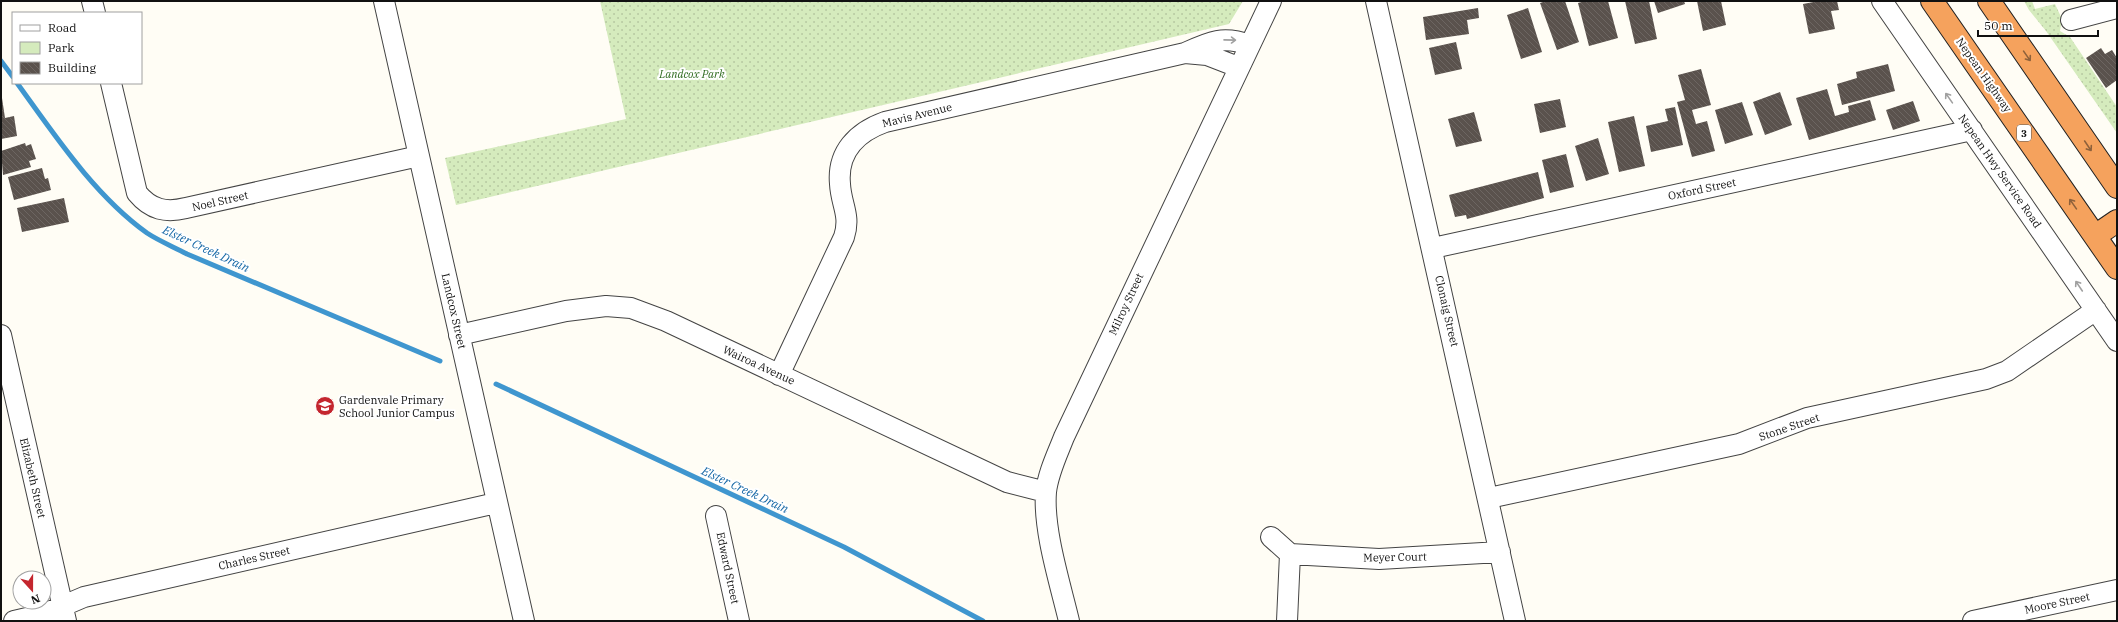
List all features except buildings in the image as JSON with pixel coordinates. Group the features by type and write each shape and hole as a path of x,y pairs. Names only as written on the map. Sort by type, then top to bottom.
{"highway":[{"name":"Nepean Highway","path":"1932,1 2117,268"},
{"path":"1988,1 2117,187"},
{"path":"2095,236 2117,221"}],"street":[{"path":"92,1 95,12"},
{"name":"Landcox Street","path":"384,1 496,503 524,621"},
{"name":"Milroy Street","path":"1069,621 1049,531 1046,492 1051,470 1064,437 1270,1"},
{"name":"Clonaig Street","path":"1376,1 1516,621"},
{"name":"Nepean Hwy Service Road","path":"1882,1 2117,341"},
{"path":"2072,20 2117,8"},
{"name":"Mavis Avenue","path":"779,375 844,238 848,219 840,184 840,174 846,152 860,134 885,122 1184,53 1207,43 1229,39 1249,45"},
{"name":"Mavis Avenue","path":"1184,53 1207,55 1238,67"},
{"name":"Noel Street","path":"111,84 137,193 146,202 158,210 174,211 419,156"},
{"name":"Oxford Street","path":"1433,248 1972,130"},
{"name":"Wairoa Avenue","path":"459,335 566,311 606,306 631,308 666,321 1007,482 1046,492"},
{"name":"Stone Street","path":"1489,498 1739,444 1807,418 1986,379 2006,371 2096,310"},
{"name":"Elizabeth Street","path":"1,335 7,389 64,614"},
{"name":"Charles Street","path":"14,621 44,614 64,614 84,597 496,503"},
{"name":"Edward Street","path":"716,516 739,621"},
{"path":"1272,537 1290,554 1287,621"},
{"name":"Meyer Court","path":"1290,554 1379,559 1500,552"},
{"name":"Moore Street","path":"1973,621 2117,590"}],"green space":[{"name":"Landcox Park","path":"600,1 1243,1 1229,24 456,205 445,158 626,119"},
{"path":"2024,1 2032,1 2035,9 2055,4 2062,19 2060,31 2070,37 2117,107 2117,133 2046,31 2029,10"}],"waterway":[{"name":"Elster Creek Drain","path":"1,61 12,76"},
{"name":"Elster Creek Drain","path":"18,84 60,143 92,182 128,218 147,233 187,254 440,361"},
{"name":"Elster Creek Drain","path":"496,384 844,547 983,621"}],"place":[{"name":"Gardenvale Primary School Junior Campus","path":"325,406"}]}
